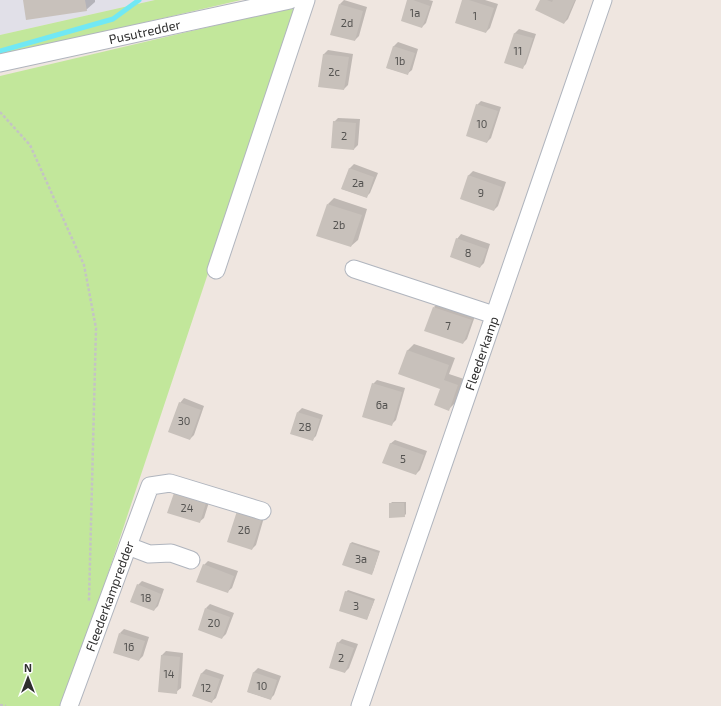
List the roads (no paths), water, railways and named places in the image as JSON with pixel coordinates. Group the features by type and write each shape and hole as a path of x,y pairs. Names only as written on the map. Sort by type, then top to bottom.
{"street":[{"name":"Pusutredder","path":"0,63 290,0"},
{"path":"216,270 306,0"},
{"name":"Fleederkamp","path":"360,706 603,0"},
{"path":"354,269 494,315"},
{"name":"Fleederkampredder","path":"69,706 150,486 170,483 262,511"},
{"path":"128,546 147,553 171,553 191,560"}],"waterway":[{"path":"0,51 113,19 139,0"}]}
